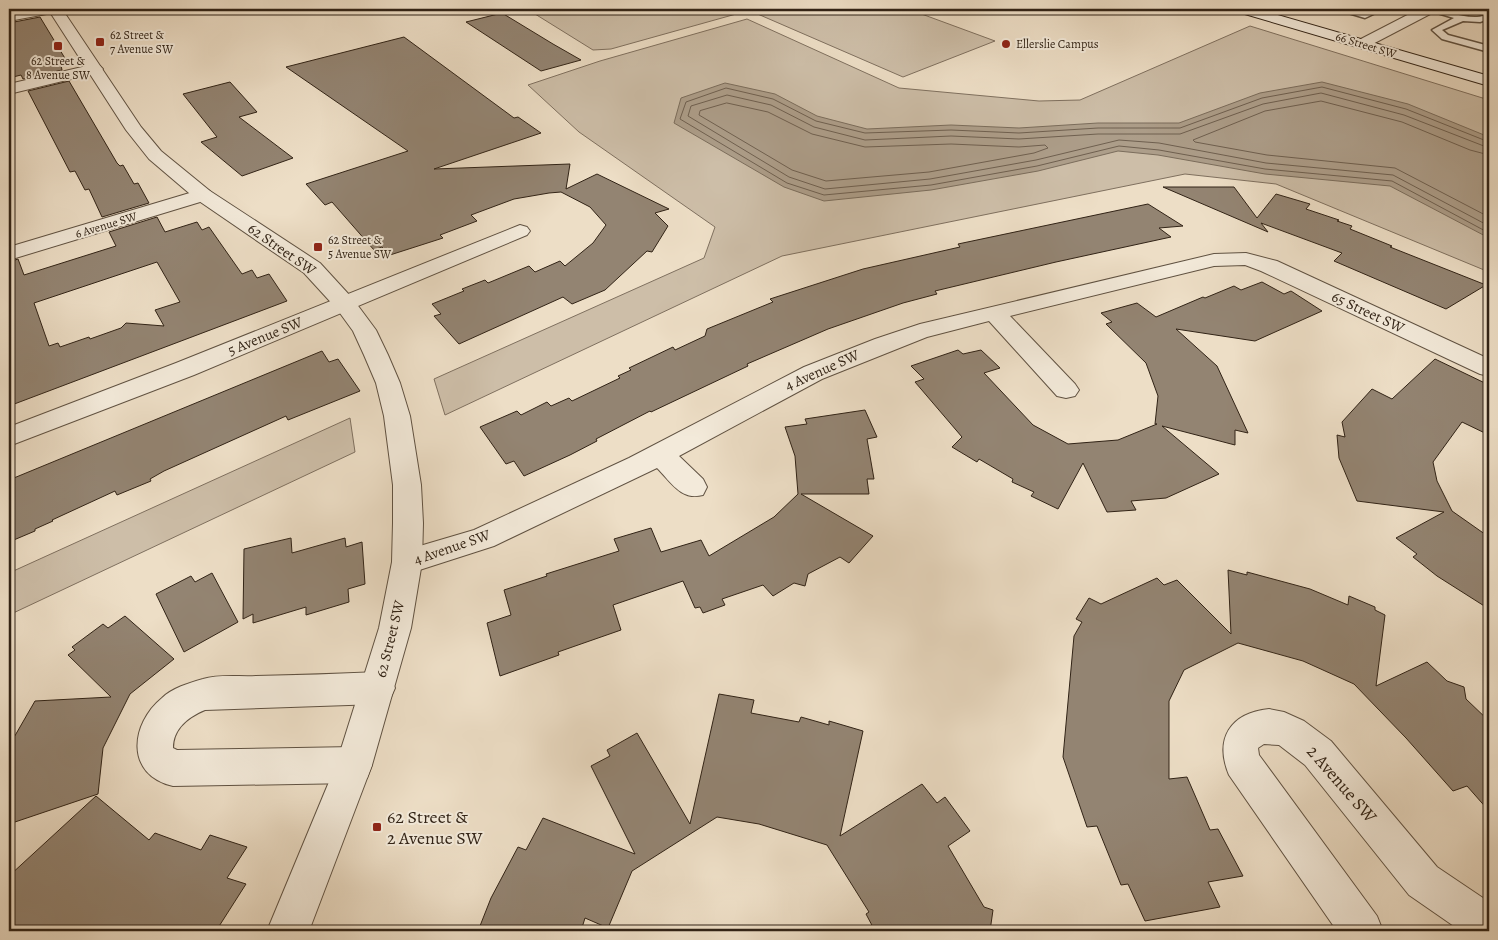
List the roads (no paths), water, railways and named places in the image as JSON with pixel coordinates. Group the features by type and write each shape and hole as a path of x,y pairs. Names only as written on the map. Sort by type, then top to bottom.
{"street":[{"path":"9,18 54,9"},
{"name":"62 Street SW","path":"54,9 135,130 155,154 203,195 312,268 345,304 364,330 376,355 388,383 397,416 406,485 407,562 395,628 354,765 288,931"},
{"name":"66 Street SW","path":"1243,9 1489,82"},
{"path":"1362,44 1429,9"},
{"path":"9,89 94,69"},
{"name":"6 Avenue SW","path":"9,254 203,195"},
{"name":"5 Avenue SW","path":"9,437 345,304 520,231"},
{"name":"4 Avenue SW","path":"407,562 484,538 660,454 779,389 849,357 920,331 1214,260 1246,259"},
{"name":"65 Street SW","path":"1246,259 1278,270 1489,368"},
{"path":"994,313 1066,390"},
{"path":"660,454 693,487"},
{"name":"62 Street SW","path":"354,765 182,768 168,766 160,761 154,749 155,736 174,710 186,702 205,694 378,688"},
{"name":"2 Avenue SW","path":"1362,931 1242,762 1240,747 1244,737 1260,727 1278,726 1301,737 1318,752 1423,881 1489,926"}],"lane":[{"path":"1339,9 1365,16 1380,9"},
{"path":"1429,9 1462,18 1480,20 1489,16"},
{"path":"1462,18 1436,30 1445,37 1489,49"}],"water":[{"path":"1322,82 1408,104 1489,137 1489,238 1390,186 1265,174 1158,155 1118,151 1038,171 931,190 824,201 784,187 674,123 681,98 725,83 775,94 817,116 867,129 951,125 1019,128 1098,123 1179,123 1260,93"}],"place":[{"name":"62 Street & 7 Avenue SW","path":"100,42"},
{"name":"Ellerslie Campus","path":"1006,44"},
{"name":"62 Street & 8 Avenue SW","path":"58,46"},
{"name":"62 Street & 5 Avenue SW","path":"318,247"},
{"name":"62 Street & 2 Avenue SW","path":"377,827"}]}
